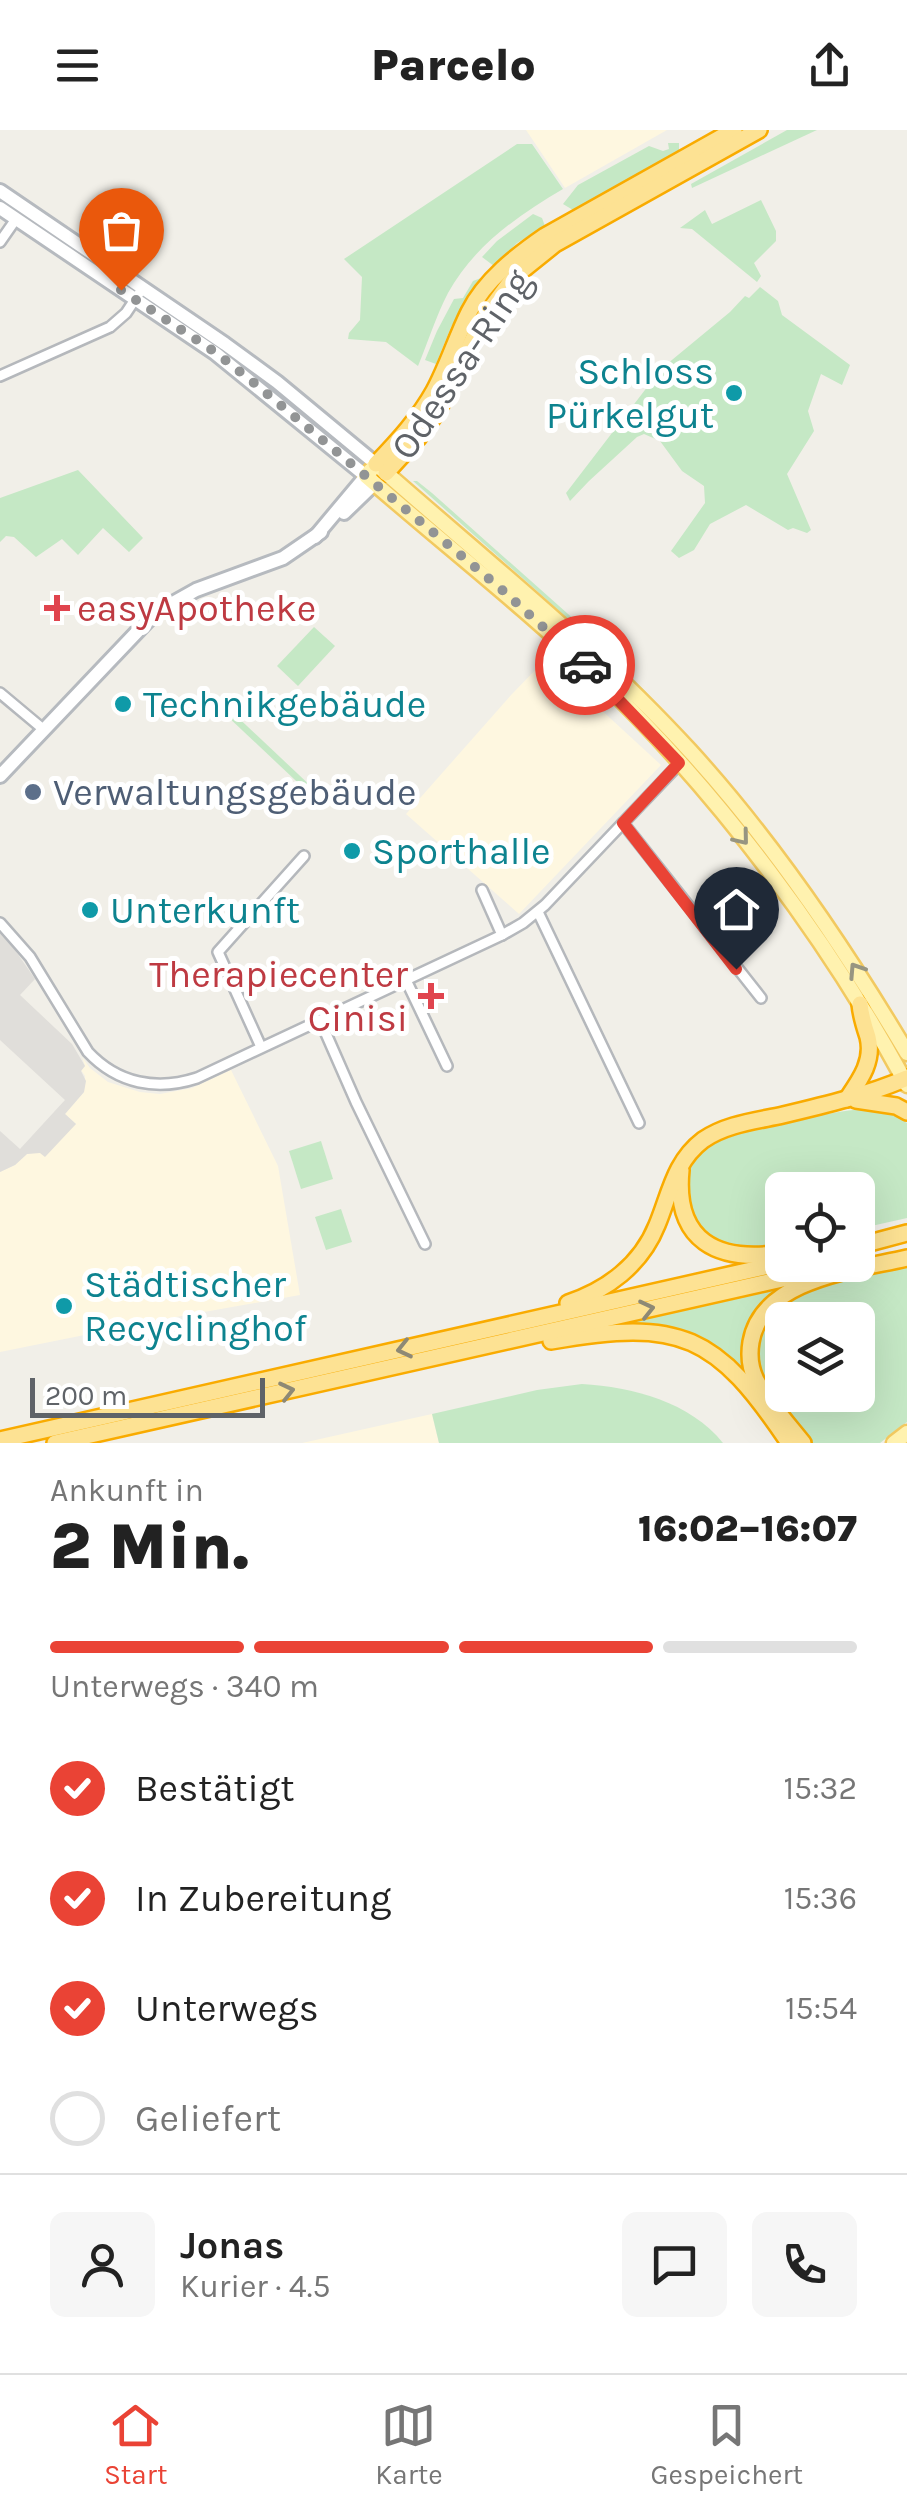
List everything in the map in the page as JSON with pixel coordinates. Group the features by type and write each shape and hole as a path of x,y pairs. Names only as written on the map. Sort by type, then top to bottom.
{"highway":[{"name":"Odessa-Ring","path":"376,474 424,408 470,310 501,270 545,236 734,130"},
{"name":"Odessa-Ring","path":"376,474 418,438 434,416 482,320 514,277 555,244 759,130"},
{"path":"847,1100 866,1070 869,1055 860,1004"},
{"path":"500,1327 510,1318 578,1300 625,1272 655,1230 671,1181 682,1162 702,1141 728,1128 847,1100 906,1081"},
{"path":"847,1100 878,1102 907,1112"},
{"path":"682,1162 682,1213 688,1226 716,1248 732,1253 765,1253"},
{"path":"875,1241 907,1233"},
{"path":"875,1260 907,1255"},
{"path":"802,1443 756,1379 750,1352 756,1324 775,1301 811,1282 907,1255"},
{"path":"0,1440 765,1267"},
{"path":"55,1443 768,1282"},
{"path":"518,1338 540,1343 621,1331 675,1335 725,1363 761,1403 789,1443"}],"main road":[{"path":"0,191 139,294"},
{"path":"0,208 225,344 276,382 602,681 679,763 758,858 803,918 906,1081"},
{"path":"0,776 155,613 196,590 282,558 339,518 376,474"},
{"path":"376,474 508,576 612,671 690,752 793,878 907,1053"},
{"path":"894,1443 907,1434"}],"street":[{"path":"0,242 16,219"},
{"path":"0,376 110,326 126,313 139,294"},
{"path":"0,692 44,730"},
{"path":"0,923 30,957 88,1052 108,1070 148,1084 181,1083 502,935 538,912 690,752"},
{"path":"623,823 760,998"},
{"path":"261,1047 218,952 304,856"},
{"path":"482,890 502,935"},
{"path":"538,912 639,1123"},
{"path":"406,980 447,1066"},
{"path":"320,1020 426,1244"}],"shaded area":[{"path":"526,130 667,130 565,188"},
{"path":"546,659 661,765 519,914 406,814"},
{"path":"0,933 35,979 20,995 72,1044 85,1066 81,1071 86,1081 84,1092 65,1114 76,1124 45,1157 40,1153 27,1154 0,1172 0,1131 20,1149 65,1100 0,1040"},
{"path":"82,1057 108,1082 160,1094 192,1088 231,1070 278,1166 300,1295 0,1352 0,1172 27,1154 40,1152 76,1124 65,1114 84,1092"},
{"path":"432,1414 439,1443 302,1443"}],"green space":[{"path":"787,130 817,130 692,188 691,184"},
{"path":"668,143 679,143 679,150 573,210 563,204 578,185 649,146 669,149"},
{"path":"517,144 532,144 563,189 513,221 470,261 448,293 418,366 386,342 348,339 360,320 362,277 344,259"},
{"path":"761,200 776,231 776,241 754,263 761,276 757,282 692,229 680,228 705,210 712,224"},
{"path":"533,214 542,218 545,226 517,243 494,266 482,257 497,241"},
{"path":"481,278 451,327 436,364 425,360 454,299 463,298 473,281"},
{"path":"760,287 778,301 782,315 850,365 842,385 821,374 808,411 814,431 787,474 811,530 788,530 746,505 710,524 694,550 679,558 671,551 705,503 704,486 682,471 660,441 644,434 570,501 566,493 661,369"},
{"path":"78,470 143,538 129,552 103,528 78,555 62,539 36,557 14,537 6,536 0,542 0,498"},
{"path":"413,481 432,493 586,630 677,724 546,599"},
{"path":"314,627 335,646 298,686 277,666"},
{"path":"213,694 315,790 311,795 209,699"},
{"path":"876,1108 907,1123 907,1218 875,1225 875,1172 765,1172 765,1248 719,1243 697,1231 688,1213 687,1177 693,1160 703,1150 759,1128"},
{"path":"321,1141 333,1179 301,1189 289,1151"},
{"path":"341,1209 352,1242 326,1250 315,1217"},
{"path":"907,1267 907,1422 880,1443 809,1443 785,1412 875,1412 875,1302 792,1302 834,1284 875,1282 875,1274"},
{"path":"785,1288 765,1302 750,1324 745,1344 747,1373 704,1341 681,1331 631,1322"},
{"path":"765,1326 765,1384 758,1366 757,1341"},
{"path":"582,1384 659,1399 694,1417 723,1443 439,1443 432,1414"}],"way so far":[{"path":"121,290 253,382 500,588 585,665"}],"place":[{"name":"Schloss Pürkelgut","path":"734,393"},
{"name":"easyApotheke","path":"57,608"},
{"name":"Technikgebäude","path":"123,704"},
{"name":"Verwaltungsgebäude","path":"33,792"},
{"name":"Sporthalle","path":"352,851"},
{"name":"Unterkunft","path":"90,910"},
{"name":"Therapiecenter Cinisi","path":"431,996"},
{"name":"Städtischer Recyclinghof","path":"64,1306"}],"route":[{"path":"585,665 679,763 623,823 736,969"}]}
